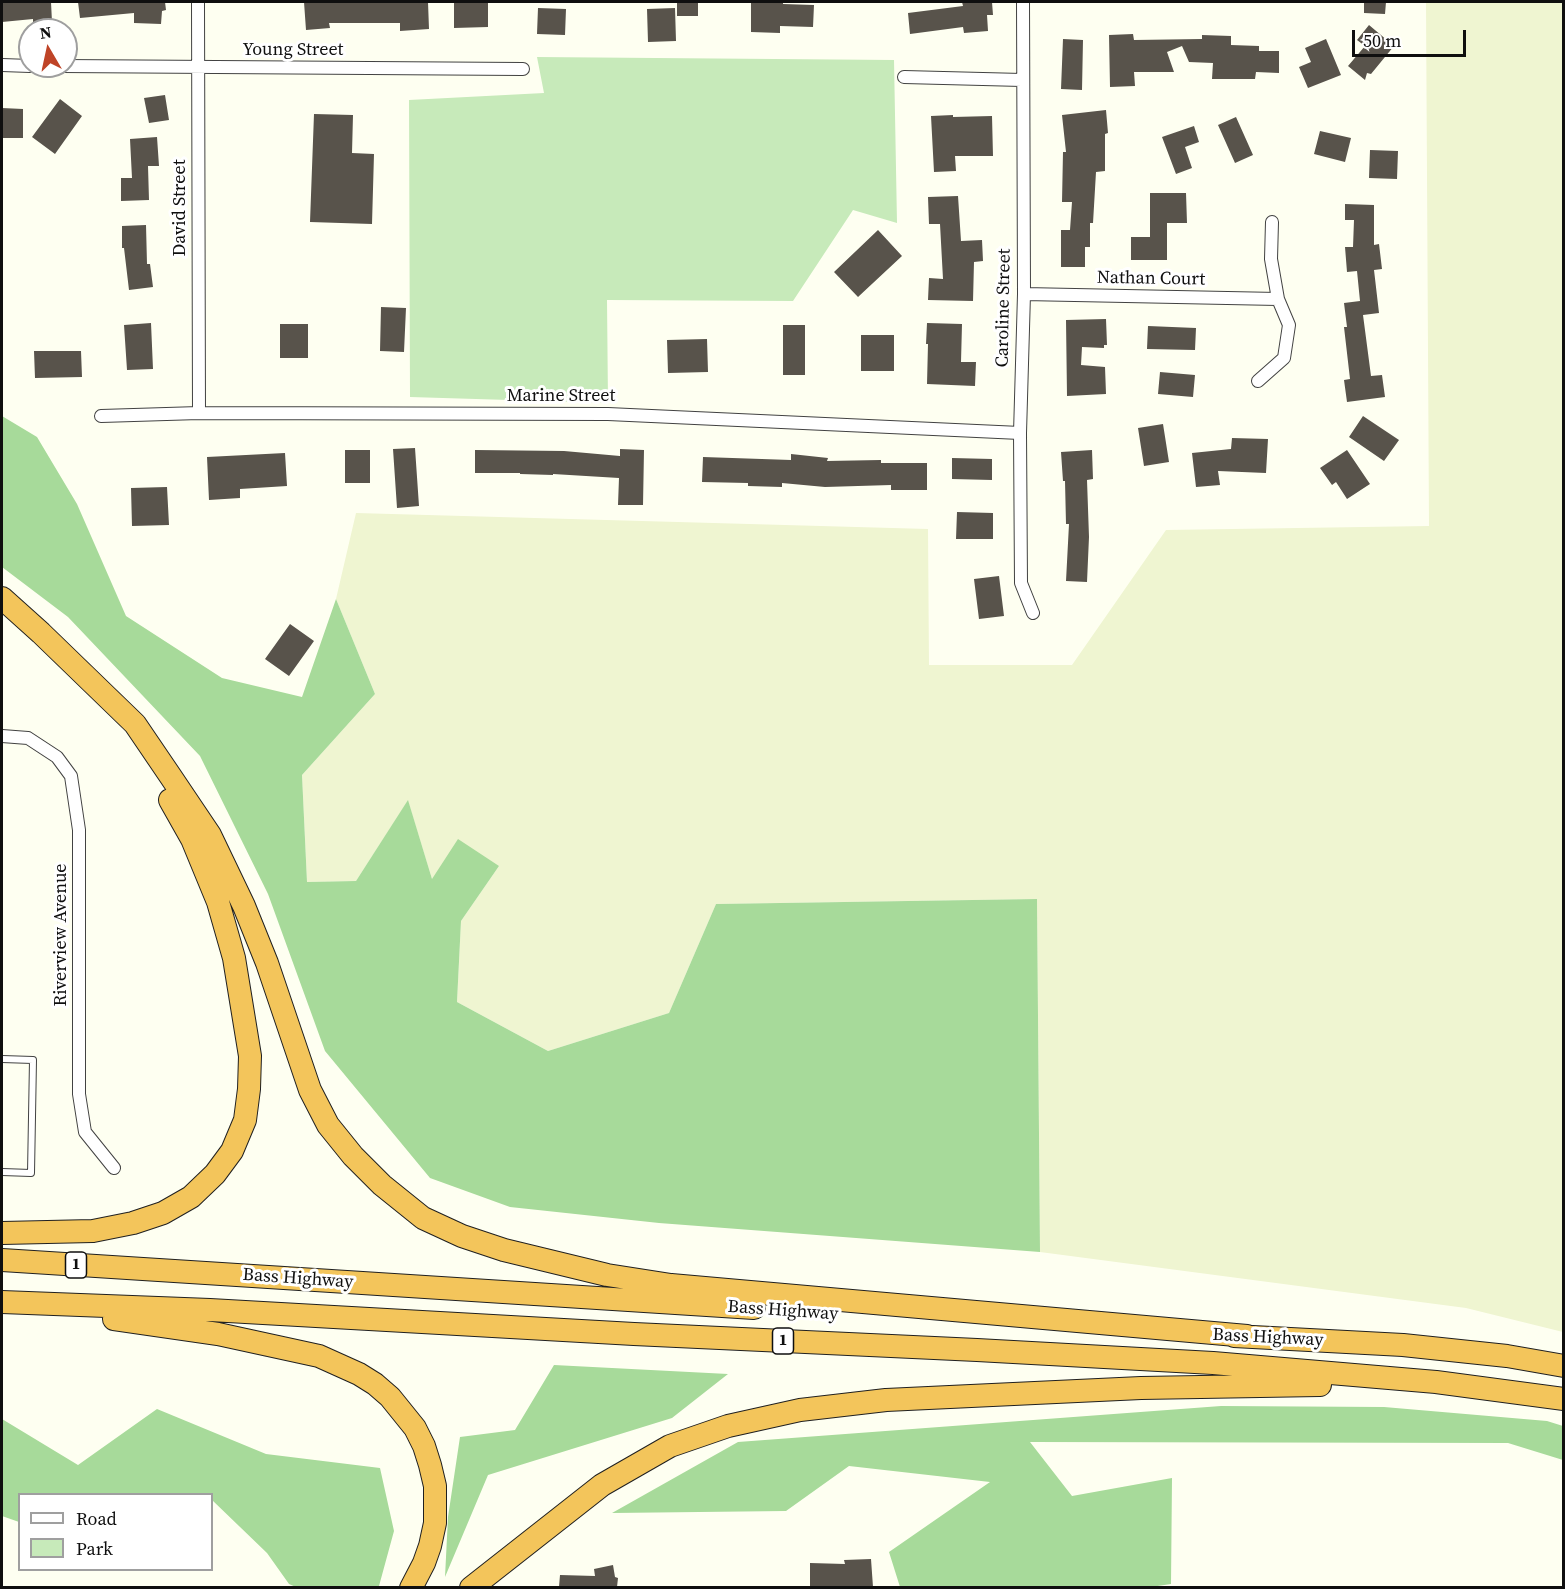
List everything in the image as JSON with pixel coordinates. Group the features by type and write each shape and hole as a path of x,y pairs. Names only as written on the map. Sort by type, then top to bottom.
{"highway":[{"path":"2,598 135,724 210,835 248,915 267,963 310,1090 328,1125 353,1156 382,1185 423,1218 462,1236 504,1250 608,1275 671,1285 1247,1336"},
{"path":"2,1233 93,1231 164,1214 191,1197 215,1174 232,1151 245,1120 249,1089 250,1056 234,958 218,902 192,839 162,784 106,710 41,633"},
{"name":"Bass Highway","path":"2,1260 890,1319 1403,1345 1507,1356 1563,1366"},
{"path":"2,1303 218,1334 319,1356 375,1384 390,1397 415,1428 424,1446 435,1486 435,1523 430,1546 411,1587"},
{"name":"Bass Highway","path":"2,1303 210,1310 1213,1364 1436,1382 1563,1399"},
{"path":"471,1587 602,1485 670,1446 728,1426 800,1410 886,1400 1130,1388 1436,1382"}],"street":[{"name":"David Street","path":"198,2 200,413"},
{"name":"Caroline Street","path":"1023,2 1024,294 1020,434 1021,583 1033,613"},
{"path":"2,65 18,66"},
{"name":"Young Street","path":"78,66 524,69"},
{"path":"904,77 1022,80"},
{"path":"1258,381 1284,358 1289,324 1278,299 1270,259 1272,222"},
{"name":"Nathan Court","path":"1024,294 1278,299"},
{"name":"Marine Street","path":"101,416 200,413 608,414 1020,434"},
{"name":"Riverview Avenue","path":"2,736 28,738 57,758 71,776 79,830 79,1094 85,1132 114,1168"}],"lane":[{"path":"2,1059 33,1060 31,1173 2,1172"}],"green space":[{"path":"1426,2 1563,2 1563,1332 1466,1308 1040,1252 1037,899 716,904 669,1013 548,1051 457,1002 461,921 499,866 432,879 408,801 356,881 307,882 302,775 375,694 336,599 356,513 928,529 929,665 1072,665 1166,530 1429,526"},
{"path":"537,57 894,60 897,223 853,210 793,301 607,300 608,403 410,397 409,100 544,93"},
{"path":"2,416 37,437 77,504 126,616 222,678 302,697 336,599 375,694 302,775 307,882 356,881 408,800 432,879 458,839 499,866 461,921 457,1002 548,1051 669,1013 716,904 1037,899 1040,1252 659,1223 510,1207 430,1178 325,1051 268,894 200,756 68,617 2,567"},
{"path":"554,1365 728,1374 672,1418 488,1475 445,1577 448,1517 460,1437 515,1430"},
{"path":"1221,1406 1384,1407 1547,1421 1563,1426 1563,1460 1508,1443 1030,1442 1072,1496 1172,1478 1171,1584 1144,1588 900,1587 889,1552 990,1482 849,1466 786,1511 612,1513 738,1442"},
{"path":"157,1409 266,1454 380,1468 394,1531 379,1586 376,1588 298,1588 289,1584 267,1553 213,1501 213,1493 18,1493 18,1522 2,1516 2,1419 78,1465"}],"building":[{"path":"2,2 51,2 52,18 18,18 18,20 2,22"},
{"path":"78,2 165,2 166,10 162,11 161,24 134,23 134,13 80,18"},
{"path":"304,2 428,2 429,29 400,31 400,23 329,23 330,28 306,30"},
{"path":"454,2 488,2 488,27 454,28"},
{"path":"677,2 698,2 698,16 677,16"},
{"path":"751,2 814,5 813,27 780,26 780,33 751,32"},
{"path":"962,2 992,2 993,15 987,15 988,31 964,33 963,27 910,34 908,13 963,6"},
{"path":"1364,2 1386,2 1385,14 1364,13"},
{"path":"538,8 566,9 565,35 537,34"},
{"path":"675,8 676,41 648,42 647,9"},
{"path":"1369,25 1394,46 1371,74 1367,73 1365,80 1348,66 1365,46 1357,40"},
{"path":"1133,34 1134,40 1202,39 1202,35 1231,36 1231,45 1259,46 1259,51 1279,51 1279,73 1256,72 1255,79 1212,79 1213,63 1189,62 1182,46 1167,52 1174,72 1134,72 1135,86 1110,87 1109,35"},
{"path":"1063,39 1083,40 1082,90 1061,89"},
{"path":"1326,39 1341,75 1308,88 1299,67 1311,62 1305,48"},
{"path":"165,95 169,120 149,123 144,98"},
{"path":"60,99 82,116 55,154 32,137"},
{"path":"2,108 23,109 23,138 2,138"},
{"path":"1106,110 1108,133 1105,134 1105,171 1096,172 1093,223 1090,223 1090,247 1085,247 1085,267 1061,267 1061,230 1070,230 1072,202 1062,202 1063,152 1066,152 1062,115"},
{"path":"314,114 353,115 352,153 374,154 372,224 310,222"},
{"path":"953,115 953,117 992,116 993,156 955,156 956,171 934,172 931,116"},
{"path":"1236,117 1253,155 1235,163 1218,125"},
{"path":"1194,126 1199,142 1185,147 1192,168 1176,174 1162,137"},
{"path":"1320,131 1351,138 1345,162 1314,154"},
{"path":"157,137 159,166 148,166 149,200 121,201 121,178 132,178 130,139"},
{"path":"1370,150 1398,151 1397,179 1369,178"},
{"path":"1150,193 1186,193 1187,223 1167,223 1167,260 1131,260 1131,237 1150,237"},
{"path":"958,196 961,241 982,240 983,261 974,262 973,301 928,300 929,278 943,279 940,224 929,224 928,197"},
{"path":"1345,204 1374,205 1374,245 1379,244 1382,269 1374,270 1379,313 1363,315 1371,376 1382,375 1385,397 1347,402 1344,380 1350,379 1344,327 1347,327 1344,303 1360,301 1357,271 1347,272 1345,247 1353,247 1354,220 1345,220"},
{"path":"146,225 147,264 150,264 153,287 129,290 124,248 122,248 122,226"},
{"path":"878,230 902,256 858,297 834,272"},
{"path":"381,307 406,308 404,352 380,351"},
{"path":"1106,319 1107,345 1104,345 1104,348 1082,347 1081,365 1105,367 1106,394 1067,396 1066,320"},
{"path":"151,323 153,369 127,370 124,325"},
{"path":"927,323 962,324 961,362 976,362 975,386 927,384"},
{"path":"280,324 308,324 308,358 280,358"},
{"path":"783,325 805,325 805,375 783,375"},
{"path":"1148,326 1196,328 1195,350 1147,349"},
{"path":"861,335 894,335 894,371 861,371"},
{"path":"707,339 708,372 668,373 667,340"},
{"path":"34,351 81,351 82,377 35,378"},
{"path":"1160,372 1195,375 1193,397 1158,394"},
{"path":"1363,416 1399,440 1384,461 1349,437"},
{"path":"1163,424 1169,462 1144,466 1138,428"},
{"path":"1232,438 1268,439 1266,473 1218,471 1220,485 1196,487 1192,453 1231,449"},
{"path":"415,448 419,506 397,508 393,449"},
{"path":"620,449 644,450 643,505 618,505 619,478 475,473 475,450 564,451 620,456"},
{"path":"345,450 370,450 370,483 345,483"},
{"path":"1092,450 1093,479 1087,480 1089,537 1087,582 1066,581 1069,524 1066,524 1065,481 1063,481 1061,452"},
{"path":"1347,450 1370,484 1347,499 1336,482 1332,485 1320,468"},
{"path":"285,453 287,486 240,489 240,498 209,500 207,457"},
{"path":"791,454 828,458 827,461 881,460 881,463 927,463 927,490 891,490 891,485 825,487 782,483 782,487 748,486 748,483 702,482 703,457 791,460"},
{"path":"952,458 992,459 992,480 952,479"},
{"path":"167,487 169,525 132,526 131,488"},
{"path":"957,512 993,513 993,539 956,539"},
{"path":"999,576 1004,616 979,619 974,579"},
{"path":"290,624 314,641 289,676 265,659"},
{"path":"871,1559 873,1587 810,1587 810,1563 845,1564 844,1560"},
{"path":"613,1565 615,1577 618,1578 617,1587 559,1587 560,1575 595,1576 594,1569"}]}
